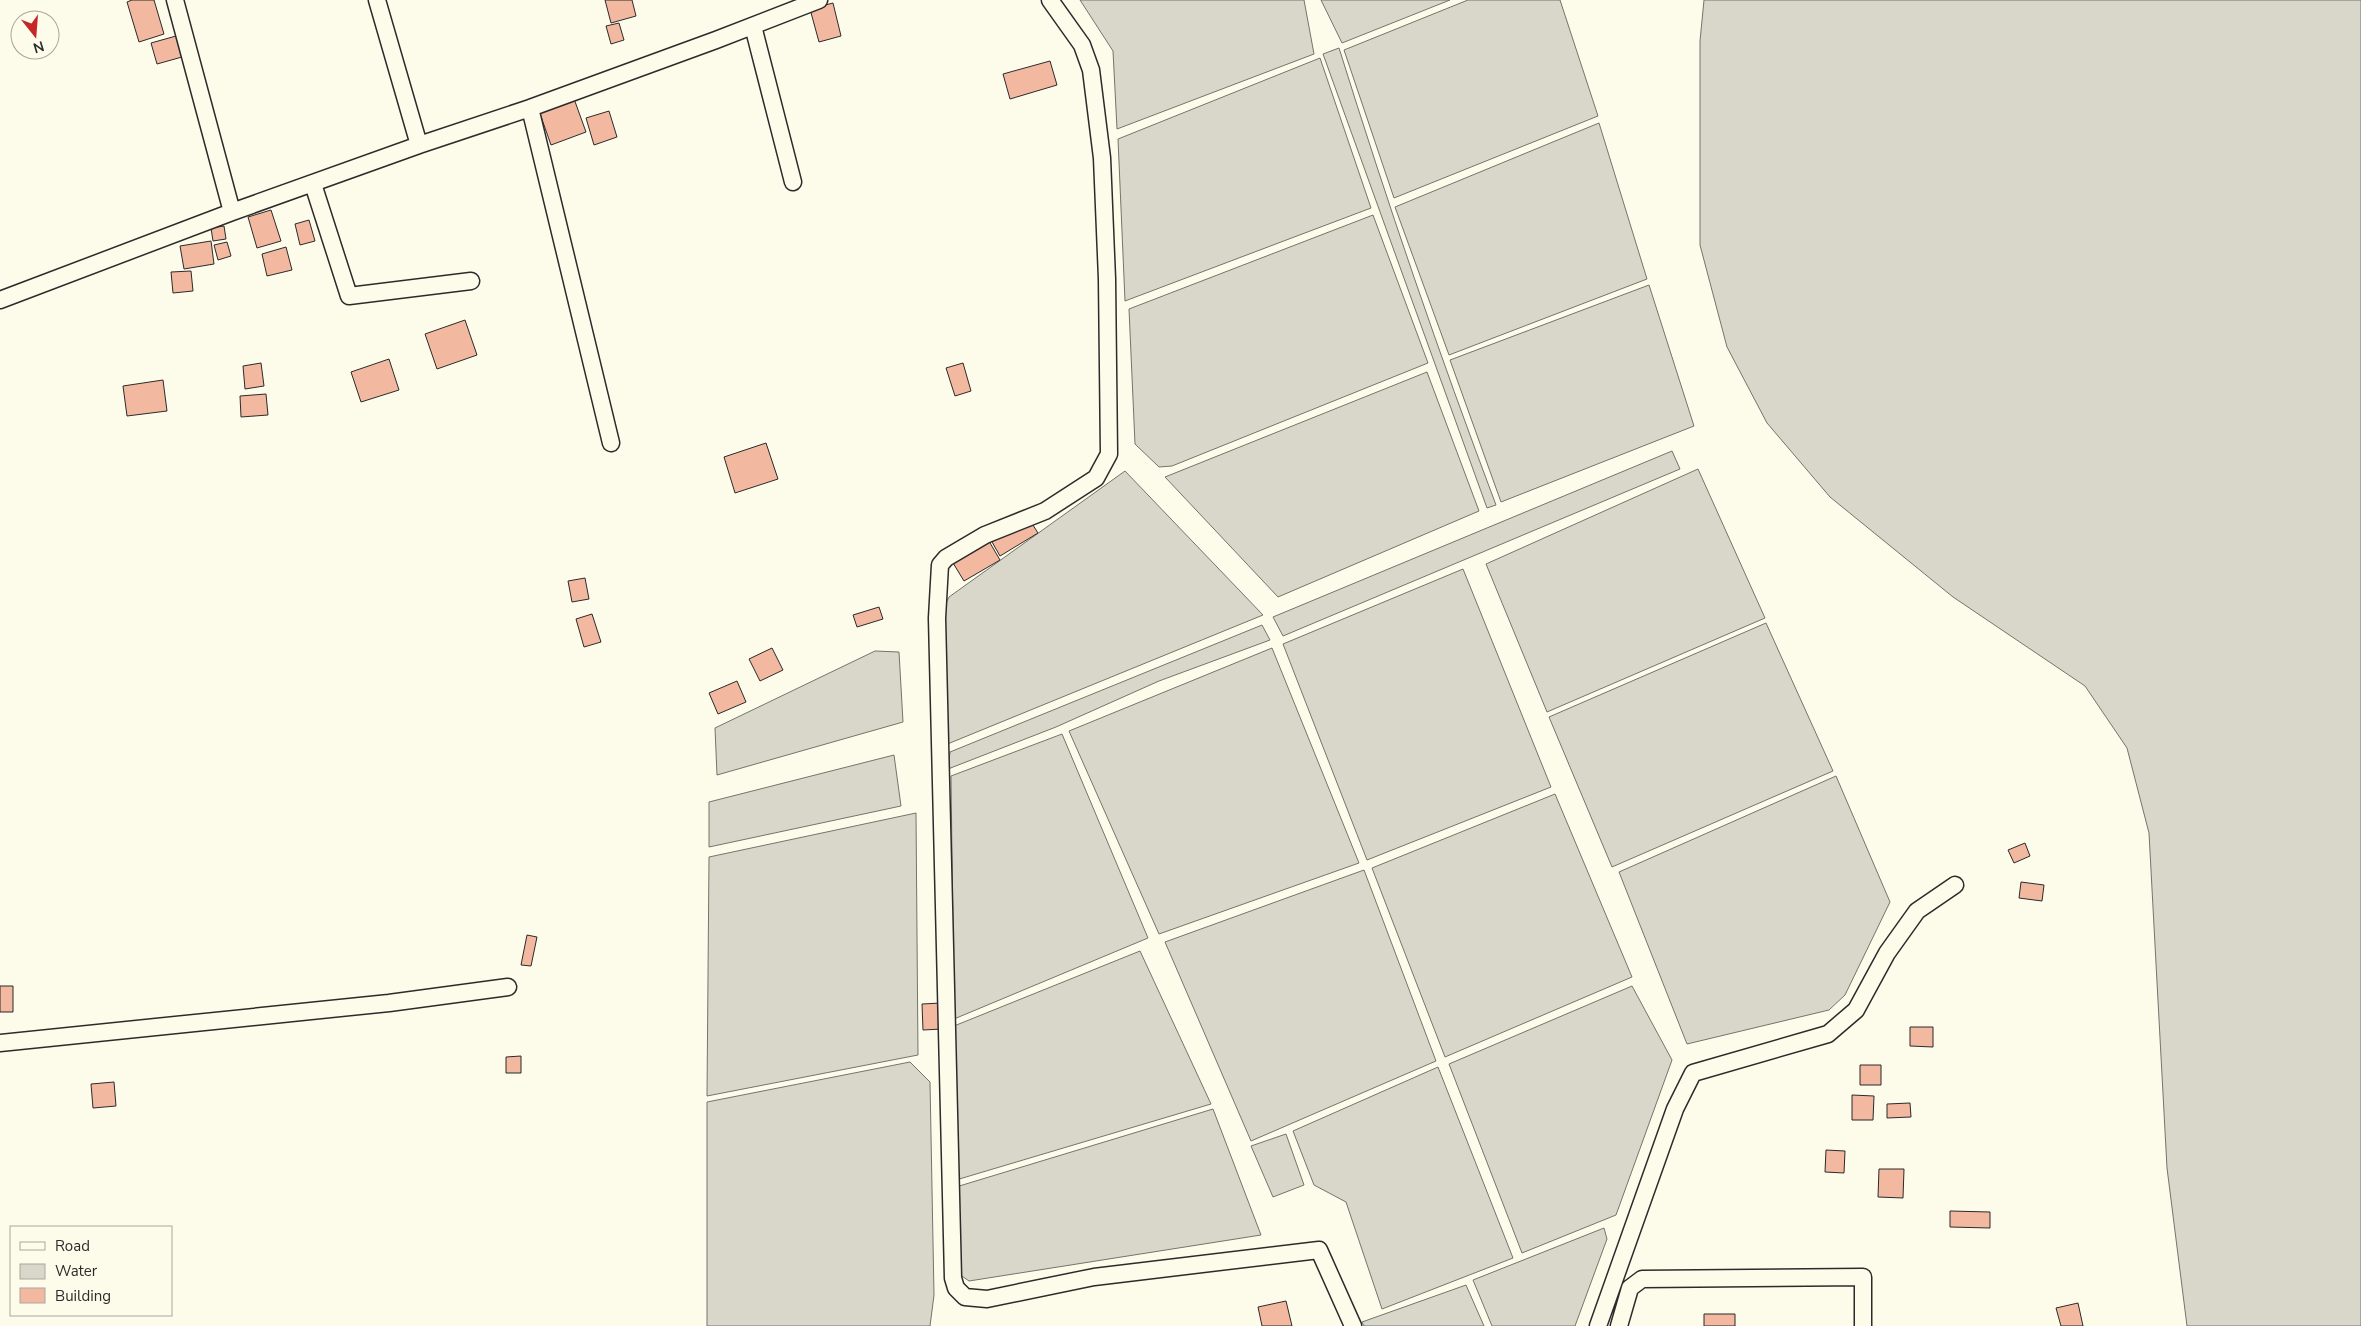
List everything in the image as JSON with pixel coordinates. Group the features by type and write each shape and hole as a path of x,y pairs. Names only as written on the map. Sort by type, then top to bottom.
{"street":[{"path":"175,0 232,212"},
{"path":"377,0 419,145"},
{"path":"0,300 232,212 419,145 530,108 819,0"},
{"path":"1050,0 1082,45 1091,70 1095,99 1102,158 1108,279 1109,454 1096,478 1045,511 985,536 946,558 940,565 937,618 953,1278 956,1288 965,1298 987,1300 1094,1277 1319,1250 1352,1326"},
{"path":"753,26 794,182"},
{"path":"530,108 611,443"},
{"path":"313,184 349,296 471,281"},
{"path":"1598,1326 1675,1109 1693,1072 1828,1034 1856,1010 1887,953 1917,911 1955,885"},
{"path":"0,1043 389,1003 508,987"},
{"path":"1619,1326 1630,1288 1642,1279 1863,1277 1863,1326"}],"water":[{"path":"1080,0 1304,0 1314,54 1117,129 1113,51"},
{"path":"1321,0 1450,0 1342,43"},
{"path":"1468,0 1560,0 1598,116 1394,198 1344,50"},
{"path":"1704,0 2361,0 2361,1326 2187,1326 2167,1168 2149,833 2127,748 2085,686 1953,597 1830,497 1767,423 1727,347 1700,245 1700,41"},
{"path":"1339,48 1414,278 1496,505 1487,508 1323,54"},
{"path":"1320,58 1371,208 1125,301 1118,139"},
{"path":"1599,123 1647,279 1449,355 1395,207"},
{"path":"1373,215 1428,363 1172,466 1159,467 1135,444 1129,309"},
{"path":"1649,285 1694,426 1501,502 1450,360"},
{"path":"1427,372 1479,511 1278,597 1165,477"},
{"path":"1672,451 1680,469 1283,636 1273,617"},
{"path":"1698,469 1765,618 1547,712 1486,564"},
{"path":"1125,471 1263,615 945,745 940,615 949,597"},
{"path":"1463,569 1551,787 1367,860 1283,644"},
{"path":"1766,623 1833,771 1612,867 1549,717"},
{"path":"1262,625 1270,640 1159,681 1056,727 948,769 950,752"},
{"path":"1272,648 1359,863 1159,934 1069,731"},
{"path":"875,651 899,652 903,722 717,775 715,728"},
{"path":"1062,734 1148,938 954,1019 951,776"},
{"path":"894,755 901,806 709,847 709,802"},
{"path":"1836,776 1890,902 1845,995 1829,1010 1687,1044 1619,872"},
{"path":"1555,794 1632,977 1445,1057 1372,868"},
{"path":"916,813 918,1055 707,1096 709,857"},
{"path":"1364,870 1436,1061 1251,1141 1165,942"},
{"path":"1140,951 1211,1104 956,1180 954,1026"},
{"path":"1632,986 1672,1060 1616,1215 1522,1253 1449,1064"},
{"path":"910,1062 930,1082 934,1295 930,1326 707,1326 707,1102"},
{"path":"1438,1067 1513,1258 1382,1309 1346,1202 1314,1185 1293,1131"},
{"path":"1213,1109 1261,1235 969,1281 959,1274 956,1187"},
{"path":"1286,1134 1304,1185 1273,1197 1251,1146"},
{"path":"1604,1228 1607,1239 1575,1326 1492,1326 1473,1280"},
{"path":"1466,1285 1484,1326 1364,1326 1362,1322"}],"building":[{"path":"132,0 154,0 164,34 139,42 127,2"},
{"path":"605,0 632,0 636,16 611,23"},
{"path":"833,3 841,36 819,42 810,9"},
{"path":"619,23 624,40 611,44 606,26"},
{"path":"176,36 182,57 157,64 151,43"},
{"path":"1050,61 1057,85 1010,99 1003,74"},
{"path":"573,96 586,132 551,145 538,108"},
{"path":"609,111 617,137 594,145 586,118"},
{"path":"271,210 281,241 257,248 248,217"},
{"path":"309,220 315,241 300,245 295,224"},
{"path":"224,226 226,239 213,241 211,228"},
{"path":"211,241 214,264 184,269 180,246"},
{"path":"227,242 231,256 218,260 214,245"},
{"path":"286,247 292,270 267,276 262,254"},
{"path":"191,271 193,291 173,293 171,272"},
{"path":"465,320 477,355 437,369 425,334"},
{"path":"389,359 399,390 361,402 351,372"},
{"path":"261,363 264,386 245,389 243,366"},
{"path":"963,363 971,391 955,396 946,368"},
{"path":"163,380 167,411 127,416 123,386"},
{"path":"266,394 268,415 241,417 240,396"},
{"path":"766,443 778,479 735,493 724,457"},
{"path":"1029,519 1038,533 1000,556 992,542"},
{"path":"986,536 1000,560 964,581 950,558"},
{"path":"585,578 589,599 572,602 568,581"},
{"path":"879,607 883,619 857,627 853,615"},
{"path":"592,614 601,642 584,647 576,619"},
{"path":"772,648 783,670 760,681 749,659"},
{"path":"737,681 746,702 718,714 709,693"},
{"path":"2025,843 2030,856 2014,863 2008,850"},
{"path":"2021,882 2044,885 2042,901 2019,898"},
{"path":"527,935 537,937 531,966 521,965"},
{"path":"0,986 13,986 13,1012 0,1012"},
{"path":"941,1003 942,1029 923,1030 922,1004"},
{"path":"1910,1027 1933,1027 1933,1047 1910,1046"},
{"path":"521,1056 521,1073 506,1073 506,1057"},
{"path":"1860,1065 1881,1065 1881,1085 1860,1085"},
{"path":"114,1082 116,1106 93,1108 91,1084"},
{"path":"1852,1095 1874,1096 1873,1120 1852,1120"},
{"path":"1910,1103 1911,1117 1887,1118 1887,1104"},
{"path":"1826,1150 1845,1151 1844,1173 1825,1172"},
{"path":"1879,1169 1904,1169 1903,1198 1878,1197"},
{"path":"1950,1211 1990,1212 1990,1228 1950,1227"},
{"path":"1286,1301 1292,1326 1262,1326 1258,1307"},
{"path":"2078,1303 2083,1326 2061,1326 2056,1308"},
{"path":"1704,1314 1735,1314 1735,1326 1704,1326"}]}
